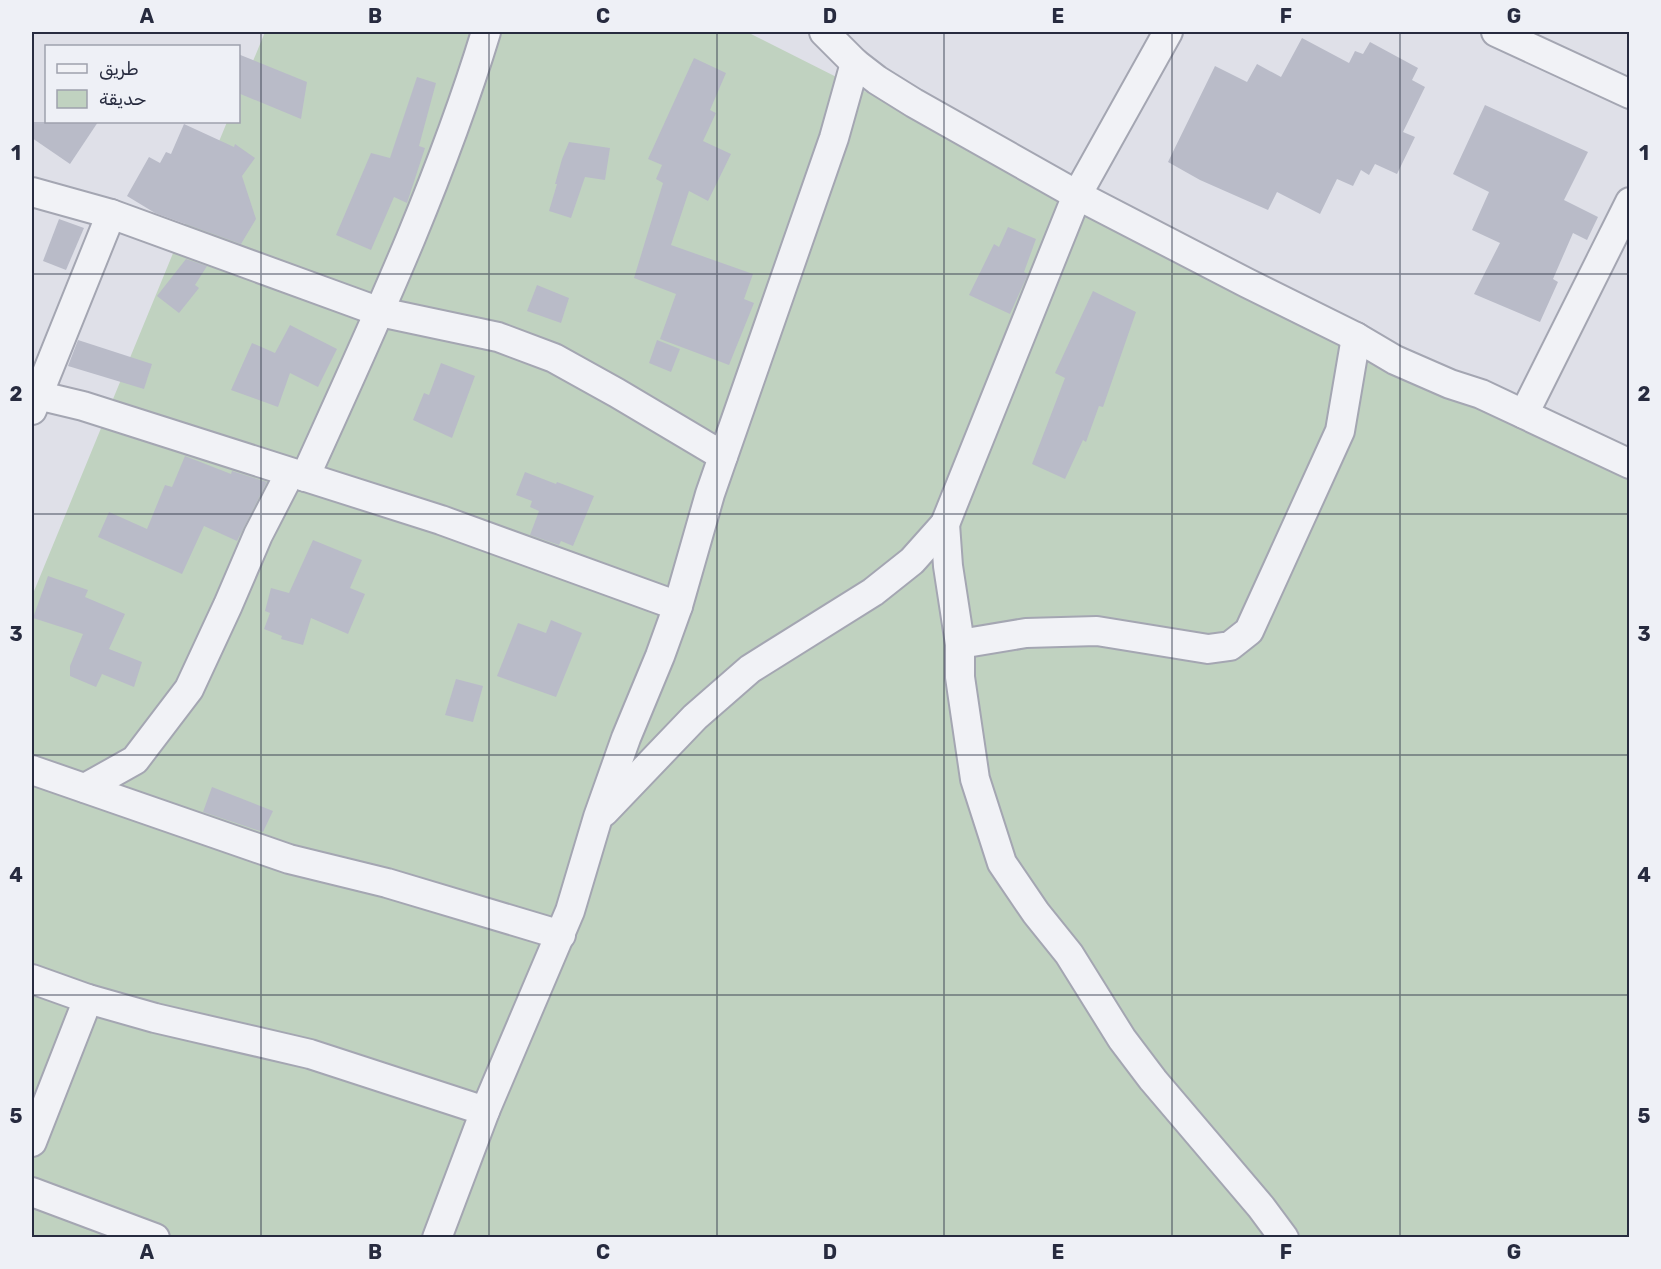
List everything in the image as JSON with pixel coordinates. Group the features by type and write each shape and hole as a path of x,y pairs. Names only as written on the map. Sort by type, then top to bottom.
{"street":[{"path":"85,788 135,760 189,689 258,535 297,475 380,312 446,152 486,32"},
{"path":"824,32 855,63 914,103 1077,195 1356,337 1395,360 1450,384 1481,394 1629,464"},
{"path":"598,817 695,717 750,669 873,592 912,561 945,524 1077,195 1168,32"},
{"path":"1496,32 1629,94"},
{"path":"437,1238 485,1111 561,935 583,872 598,817 626,738 678,606 723,456 834,138 855,63"},
{"path":"32,192 111,214 380,312 498,337 554,358 723,456"},
{"path":"1524,414 1629,202"},
{"path":"111,214 34,402 83,406 441,520 678,606"},
{"path":"960,644 1026,633 1097,631 1208,648 1230,646 1243,636 1249,631 1340,431 1356,337"},
{"path":"945,524 948,566 960,644 960,677 975,779 1002,863 1036,913 1069,954 1122,1039 1153,1080 1284,1238"},
{"path":"32,770 289,859 387,883 561,935"},
{"path":"32,979 88,999 310,1054 485,1111"},
{"path":"32,1142 88,999"},
{"path":"32,1192 155,1238"}],"green space":[{"path":"265,32 747,32 1629,476 1629,1237 32,1238 32,596 227,123 240,123 240,93"}],"building":[{"path":"1302,38 1349,63 1355,51 1363,54 1370,42 1418,68 1412,80 1425,87 1403,132 1415,137 1397,174 1375,164 1369,175 1361,170 1353,186 1337,179 1320,214 1277,192 1268,210 1200,180 1168,162 1215,66 1247,82 1257,64 1281,77"},
{"path":"240,55 307,82 301,119 240,94"},
{"path":"694,58 726,73 710,110 716,113 703,141 731,154 708,201 689,191 671,245 753,274 744,299 754,303 729,365 660,339 676,294 634,278 663,183 656,179 662,165 648,159"},
{"path":"417,77 436,83 419,146 425,148 407,203 394,197 371,250 336,235 371,153 390,158"},
{"path":"1485,105 1588,152 1564,200 1598,217 1587,240 1573,233 1553,279 1558,282 1540,322 1474,294 1500,243 1472,230 1489,192 1453,174"},
{"path":"32,122 97,123 70,164 32,138"},
{"path":"184,124 234,147 235,144 255,158 242,176 256,219 241,244 155,213 127,196 149,157 160,163 166,152 171,154"},
{"path":"569,142 610,148 605,180 585,177 571,218 549,211 562,159"},
{"path":"59,219 84,228 66,270 43,261"},
{"path":"1008,227 1036,239 1024,272 1028,274 1010,314 969,295 994,244 999,247"},
{"path":"186,259 207,266 195,285 199,288 179,313 157,296"},
{"path":"537,285 569,298 561,323 527,311"},
{"path":"1093,291 1136,312 1103,407 1099,406 1086,442 1083,440 1065,479 1032,464 1065,378 1055,373"},
{"path":"290,325 337,349 318,387 290,373 278,407 231,390 252,343 275,353"},
{"path":"78,340 152,364 144,389 68,366"},
{"path":"657,340 680,349 671,372 649,363"},
{"path":"441,363 475,376 452,438 413,420 424,393 429,395"},
{"path":"185,456 231,474 232,471 267,482 237,541 204,526 182,574 98,537 109,512 147,529 165,485 172,487"},
{"path":"525,472 594,496 573,546 561,541 559,545 530,535 539,511 530,507 532,501 516,495"},
{"path":"313,540 362,560 350,588 365,594 348,634 311,618 303,645 281,639 282,636 264,629 270,613 265,611 271,588 289,593"},
{"path":"48,576 88,590 85,597 125,614 109,649 142,662 134,687 102,674 96,687 70,676 70,666 83,634 33,618"},
{"path":"551,620 582,633 556,697 497,676 518,623 546,633"},
{"path":"456,679 483,686 473,722 445,715"},
{"path":"212,787 273,811 263,832 203,812"}]}
